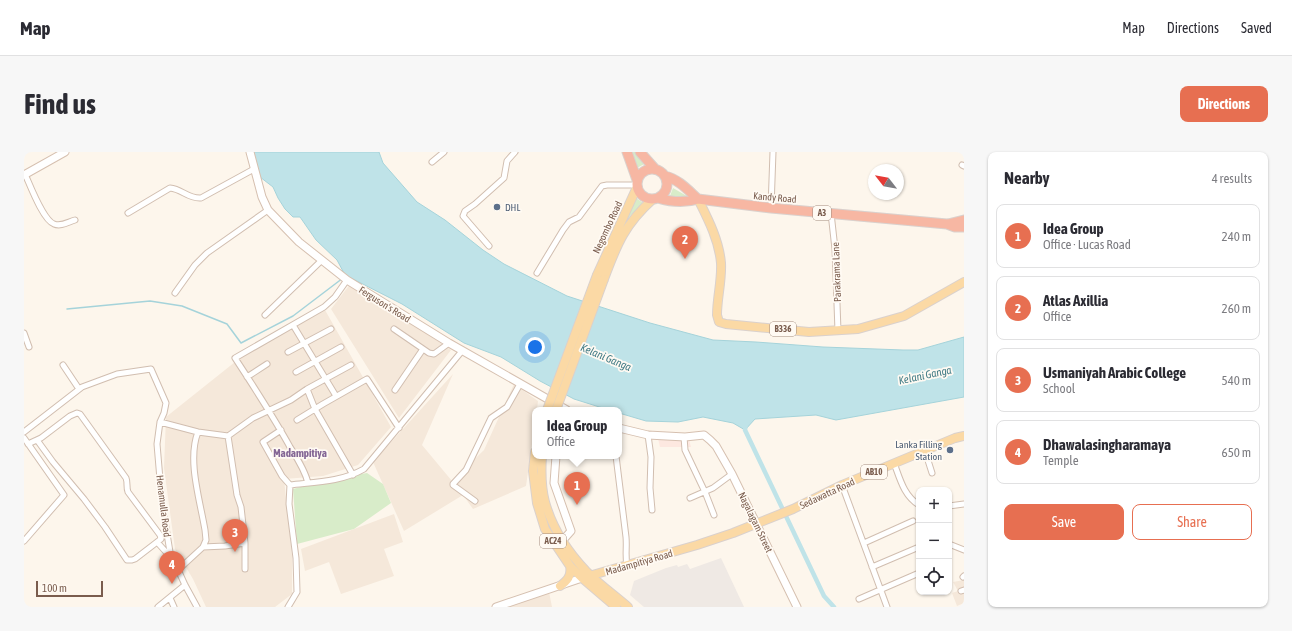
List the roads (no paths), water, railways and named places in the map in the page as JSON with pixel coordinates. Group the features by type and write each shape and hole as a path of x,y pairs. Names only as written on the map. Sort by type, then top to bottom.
{"highway":[{"path":"627,152 640,194 647,199 656,199 664,193 667,183 665,176"},
{"path":"640,152 655,169 684,186 698,199"},
{"path":"637,184 640,173 648,169 655,169"},
{"name":"Kandy Road","path":"656,199 689,202 698,199 771,208 947,224 963,220"}],"main road":[{"name":"Negombo Road","path":"600,277 637,184"},
{"name":"Negombo Road","path":"600,277 627,227 636,216 656,199"},
{"name":"B336","path":"698,199 711,226 721,263 717,306 719,322 726,324 809,332 858,329 904,316 964,282"},
{"path":"548,407 600,277"},
{"path":"557,407 600,277"},
{"name":"Sedawatta Road","path":"783,512 894,463 955,438 964,436"},
{"name":"AC24","path":"534,459 533,471 537,504 545,529 570,566 616,607"},
{"name":"AC24","path":"542,459 541,472 545,502 554,525 576,559 591,576 628,607"},
{"name":"Madampitiya Road","path":"582,578 698,545 757,524 783,512"},
{"path":"560,586 569,576 571,570 570,566"},
{"path":"600,584 600,577 603,572"}],"street":[{"path":"65,152 25,174 44,215 49,221 53,224 62,225 75,220"},
{"name":"Ferguson's Road","path":"250,152 262,197 268,210 299,242 347,280 462,351 561,407"},
{"path":"432,162 444,152"},
{"path":"489,246 463,216 465,211 487,194 504,178 507,161 515,152"},
{"path":"771,208 773,152"},
{"path":"128,213 170,188 176,188 189,196 200,198 254,169"},
{"path":"537,273 563,230 569,222 579,217 602,186 637,184"},
{"path":"175,293 195,265 207,253 268,210"},
{"name":"Parakrama Lane","path":"831,214 835,249 838,331"},
{"path":"265,315 322,260"},
{"path":"308,483 306,474 263,399 246,377 235,358 328,304 347,280"},
{"path":"293,325 336,396"},
{"path":"288,352 331,329"},
{"path":"394,329 429,353 434,354 449,343"},
{"path":"24,333 29,347"},
{"path":"296,372 341,347"},
{"path":"395,390 423,349"},
{"path":"290,485 341,479 364,469 462,351"},
{"path":"246,377 267,364"},
{"path":"24,432 79,388 63,365"},
{"path":"160,422 198,432 228,436 253,418 291,400 307,389 351,365"},
{"name":"Henamulla Road","path":"79,388 117,374 151,369 166,403 160,422 157,444 161,495 170,552 197,607"},
{"path":"297,420 315,408 367,379 399,428"},
{"path":"475,501 453,484 466,470 491,418 507,406 520,384"},
{"path":"307,389 315,408 353,475"},
{"path":"28,444 37,440 70,416 77,413 80,414 126,478 128,482 126,487 128,492 161,536 161,539 135,559 127,560 84,498 53,462 37,440"},
{"path":"622,429 648,435 684,436 685,450 714,515"},
{"path":"281,430 263,442 282,476 290,485 289,504 293,532 297,592 288,607"},
{"path":"178,570 203,547 206,540 193,463 195,441 198,432"},
{"path":"955,438 964,432"},
{"path":"648,435 651,457 650,488 652,510"},
{"name":"Nagalagam Street","path":"684,436 704,435 716,446 732,474 797,607"},
{"path":"228,436 237,495 241,507 245,543 245,568"},
{"path":"24,438 64,495 24,541"},
{"path":"925,450 932,472"},
{"path":"556,459 554,483 570,531 563,540"},
{"path":"616,459 626,537 627,566"},
{"path":"894,463 905,492 916,503"},
{"path":"690,498 705,492 732,474"},
{"path":"842,485 887,607"},
{"path":"952,506 964,504"},
{"path":"864,543 913,521"},
{"path":"157,542 166,552 170,552"},
{"path":"203,547 245,543"},
{"path":"952,545 964,550"},
{"path":"872,567 916,548"},
{"path":"859,599 916,575"},
{"name":"Madampitiya Road","path":"496,607 582,578"},
{"path":"158,607 185,585"},
{"path":"170,598 174,607"}],"water":[{"name":"Kelani Ganga","path":"252,152 379,152 383,163 417,202 445,220 483,250 504,264 567,296 650,323 713,340 823,347 918,350 964,337 964,397 836,420 816,415 755,419 745,430 733,423 703,417 678,422 646,421 622,414 622,407 599,407 574,399 540,381 501,357 464,343 402,304 345,275 337,260 316,240 300,217 293,217 285,209 273,187 260,177"}],"waterway":[{"path":"67,309 150,301 182,306 227,324 241,343 293,316 343,278"},
{"path":"746,424 745,430 824,596 834,607"}],"place":[{"name":"DHL","path":"497,207"},
{"name":"Atlas Axillia","path":"685,259"},
{"name":"Lanka Filling Station","path":"950,450"},
{"name":"Idea Group","path":"577,505"},
{"name":"Usmaniyah Arabic College","path":"235,552"},
{"name":"Dhawalasingharamaya","path":"172,584"}],"district":[{"name":"Madampitiya","path":"300,453"}]}
